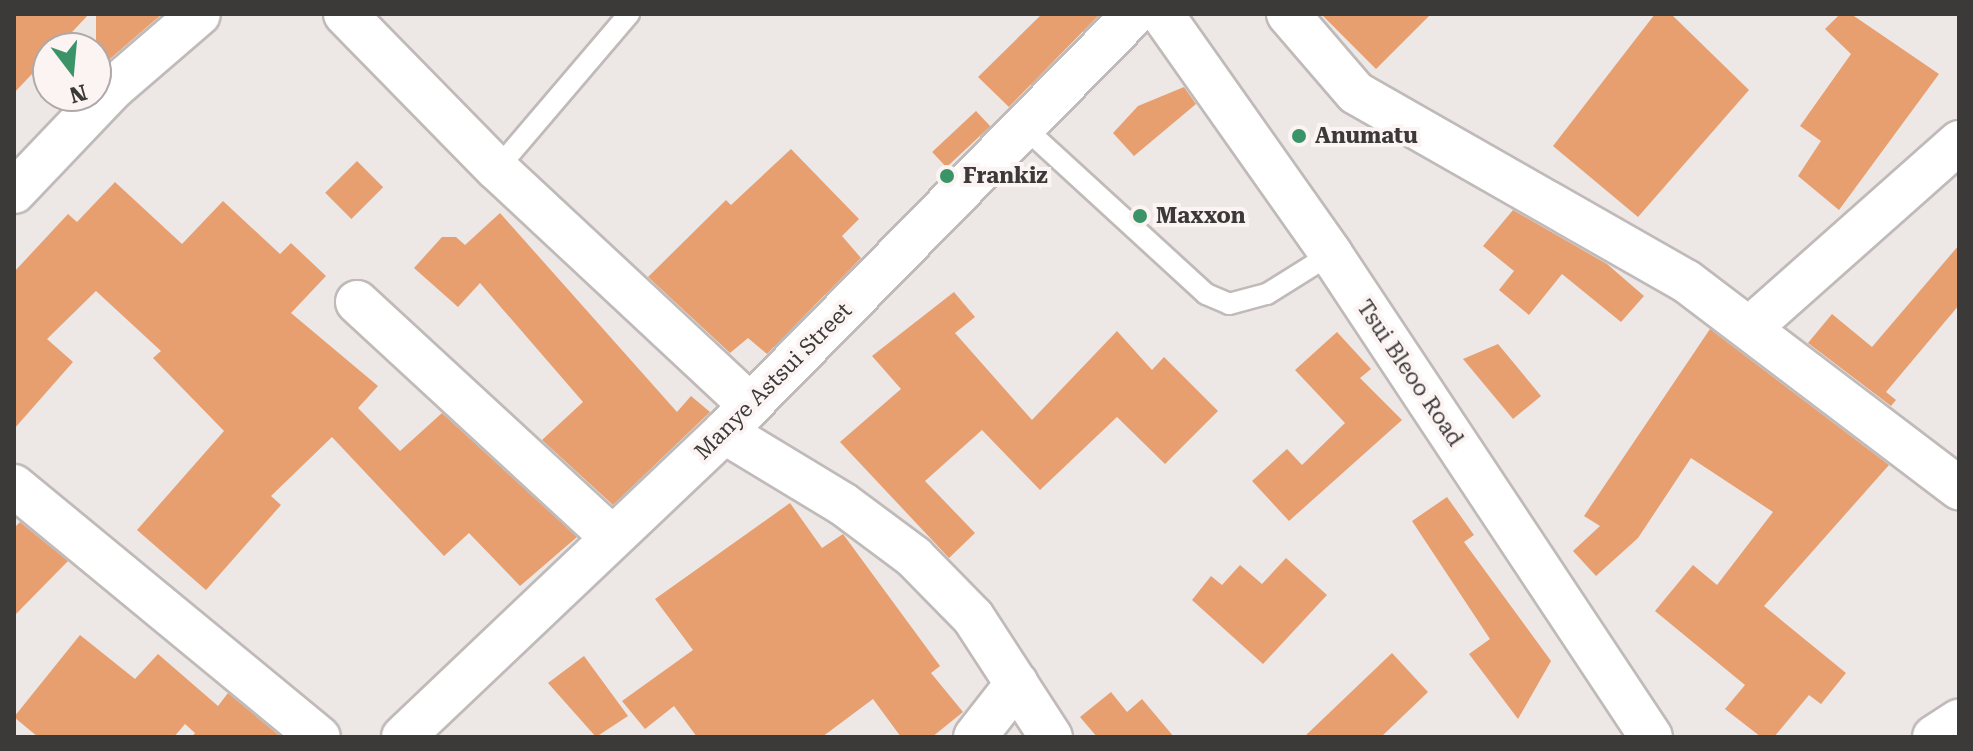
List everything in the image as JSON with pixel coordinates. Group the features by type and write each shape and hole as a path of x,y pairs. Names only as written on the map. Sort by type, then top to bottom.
{"street":[{"path":"14,192 111,90 199,14"},
{"path":"345,14 736,418 914,557 973,617 1051,737"},
{"name":"Manye Astsui Street","path":"403,737 736,418 1026,129 1134,14"},
{"name":"Tsui Bleoo Road","path":"1162,14 1331,254 1651,737"},
{"path":"1288,14 1356,93 1686,281 1752,326 1959,488"},
{"path":"1752,326 1959,142"},
{"path":"357,302 611,536"},
{"path":"14,486 319,737"},
{"path":"975,737 1017,683"},
{"path":"1934,737 1959,721"}],"lane":[{"path":"497,169 629,14"},
{"path":"1026,129 1206,294 1229,304 1267,294 1331,254"}],"building":[{"path":"14,14 89,14 72,32 32,32 32,74 14,93"},
{"path":"96,14 162,14 112,57 112,32 96,32"},
{"path":"1042,14 1100,14 1009,107 978,77"},
{"path":"1321,14 1431,14 1376,69"},
{"path":"1655,14 1671,14 1749,90 1638,217 1553,146"},
{"path":"1840,14 1851,14 1939,74 1839,210 1798,176 1821,141 1800,126 1851,54 1825,29"},
{"path":"1184,87 1196,104 1134,156 1113,133 1138,106"},
{"path":"976,111 990,126 946,167 932,152"},
{"path":"791,149 859,219 842,236 861,258 767,354 748,338 730,353 648,277 726,200 731,205"},
{"path":"357,161 383,187 351,219 325,193"},
{"path":"115,182 182,244 223,201 280,254 291,243 326,276 291,313 378,386 358,408 400,451 442,413 577,537 520,586 469,533 444,556 332,437 271,496 281,505 206,590 137,530 224,431 153,358 161,351 96,291 47,339 73,362 14,429 14,272 68,214 77,222"},
{"path":"1513,210 1607,264 1644,296 1621,322 1562,274 1529,315 1499,290 1514,271 1483,246"},
{"path":"500,213 677,412 691,396 710,412 613,505 542,440 583,402 480,283 458,307 414,268 442,237 456,237 465,245"},
{"path":"1959,245 1959,305 1886,392 1896,400 1891,406 1808,343 1832,314 1872,347"},
{"path":"954,292 975,317 955,333 1032,420 1117,331 1152,370 1164,357 1218,411 1165,464 1117,417 1040,490 982,430 925,481 975,533 949,558 840,442 901,389 872,356"},
{"path":"1710,329 1889,465 1764,606 1846,673 1821,704 1809,695 1774,737 1761,737 1725,709 1745,685 1655,611 1693,565 1717,585 1773,512 1691,458 1638,538 1596,576 1573,551 1600,526 1584,516"},
{"path":"1337,332 1371,369 1360,378 1402,420 1289,521 1252,481 1287,449 1302,465 1345,423 1295,370"},
{"path":"1498,344 1541,396 1513,419 1463,359"},
{"path":"1447,497 1474,535 1464,542 1551,661 1518,719 1469,654 1490,639 1412,521"},
{"path":"790,503 822,548 843,534 940,666 931,673 963,712 932,737 901,737 873,699 822,737 697,737 674,706 645,729 622,701 693,650 655,599"},
{"path":"20,522 68,561 14,616 14,528"},
{"path":"1286,558 1327,595 1263,664 1192,600 1211,576 1222,585 1240,565 1262,584"},
{"path":"80,635 135,679 158,654 218,706 228,693 281,737 192,737 195,733 185,724 174,737 38,737 14,717"},
{"path":"1392,653 1428,692 1381,737 1304,737"},
{"path":"584,656 628,716 596,737 548,683"},
{"path":"1111,692 1127,712 1142,699 1174,737 1097,737 1080,717"}],"place":[{"name":"Anumatu","path":"1299,136"},
{"name":"Frankiz","path":"947,176"},
{"name":"Maxxon","path":"1140,216"}]}
